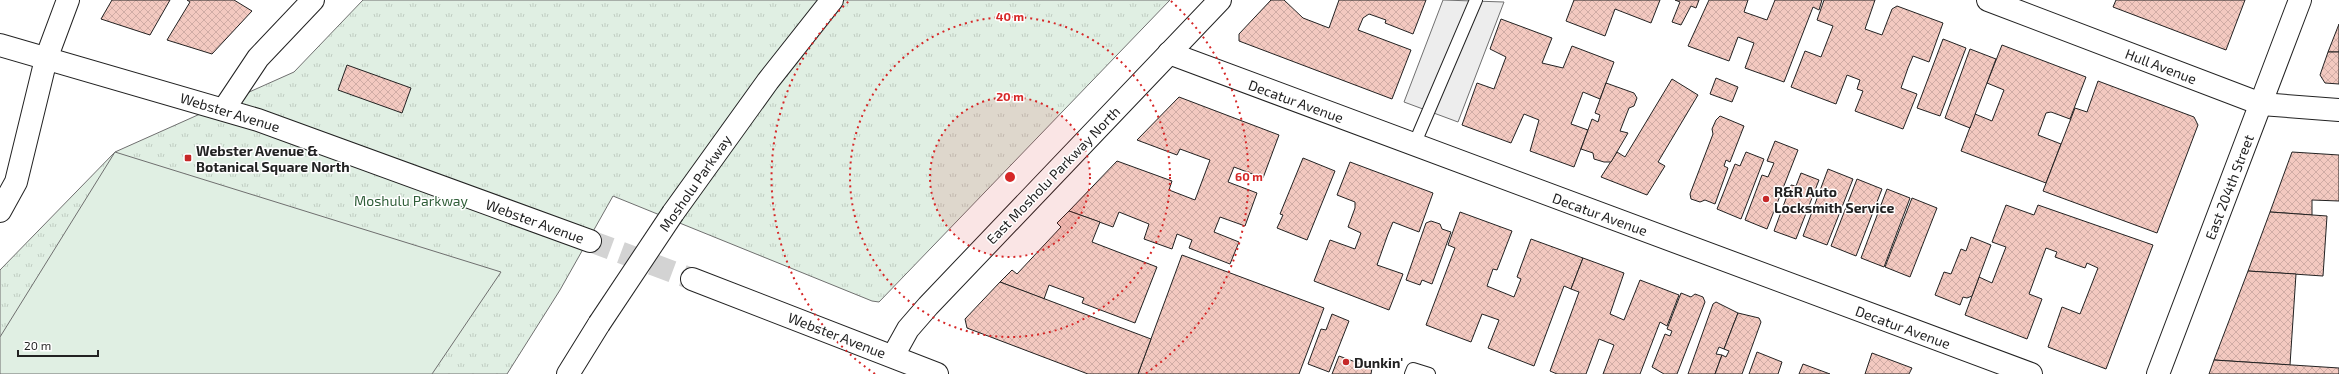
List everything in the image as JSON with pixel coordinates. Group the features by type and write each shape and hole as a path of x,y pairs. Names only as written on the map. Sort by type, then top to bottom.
{"street":[{"path":"0,211 16,182 46,59 68,0"},
{"path":"224,109 258,58 313,0"},
{"name":"Mosholu Parkway","path":"568,374 599,324 673,213 768,81 832,0"},
{"name":"East Mosholu Parkway North","path":"893,356 908,329 928,306 1220,0"},
{"name":"Hull Avenue","path":"1988,0 2261,104 2339,110"},
{"name":"East 204th Street","path":"2158,374 2300,0"},
{"name":"Webster Avenue","path":"0,45 224,109 590,241"},
{"name":"Decatur Avenue","path":"1169,53 2031,374"},
{"name":"Webster Avenue","path":"692,279 937,374"}],"lane":[{"path":"1414,145 1476,0"},
{"path":"1411,374 1413,369 1429,374"}],"green space":[{"name":"Moshulu Parkway","path":"363,0 1170,0 879,302 872,301 613,196 560,290 507,374 0,374 0,270 115,152 294,72"},
{"path":"115,152 501,272 432,374 0,374 0,337"}],"shaded area":[{"path":"1443,0 1504,2 1458,122 1404,102"}],"building":[{"path":"112,0 170,0 150,35 101,19"},
{"path":"187,0 234,0 252,11 212,54 167,40 190,2"},
{"path":"1271,0 1284,0 1303,18 1329,28 1339,0 1426,0 1413,34 1385,23 1386,20 1369,14 1363,18 1358,30 1411,50 1392,99 1239,41 1239,34"},
{"path":"1574,0 1660,0 1651,23 1615,9 1605,36 1566,21"},
{"path":"1675,0 1699,0 1696,8 1691,6 1681,25 1672,22 1680,2"},
{"path":"1709,0 1748,0 1744,12 1767,20 1775,0 1822,0 1819,10 1813,7 1784,82 1745,68 1754,43 1738,37 1729,61 1688,46"},
{"path":"1824,0 1875,0 1865,29 1882,35 1892,9 1897,6 1943,23 1929,62 1913,56 1908,68 1901,88 1917,94 1903,129 1855,111 1863,91 1857,89 1860,80 1847,75 1836,104 1791,87 1805,51 1821,57 1833,26 1817,20"},
{"path":"2116,0 2245,0 2226,50 2113,7"},
{"path":"1501,19 1552,38 1542,63 1563,68 1572,46 1614,62 1600,99 1583,92 1571,124 1588,130 1574,167 1530,151 1539,120 1524,114 1511,143 1462,125 1477,83 1494,89 1506,57 1490,49"},
{"path":"2339,24 2339,52 2328,52"},
{"path":"1943,39 1966,48 1940,116 1917,108"},
{"path":"2002,45 2086,77 2070,119 2051,112 2046,113 2038,135 2061,144 2046,183 1961,151 1975,114 1992,121 2004,90 1987,83"},
{"path":"1970,49 1996,59 1970,128 1945,118"},
{"path":"2328,52 2339,52 2339,84 2325,83 2320,75"},
{"path":"347,65 411,88 402,113 338,90"},
{"path":"1716,78 1738,87 1732,102 1710,94"},
{"path":"1672,79 1698,95 1658,162 1665,166 1647,195 1601,177 1617,152 1625,157"},
{"path":"2098,81 2194,117 2198,125 2157,233 2043,191 2075,108 2087,112"},
{"path":"1606,83 1634,93 1637,98 1634,106 1629,108 1620,131 1628,133 1611,162 1604,162 1594,159 1593,153 1581,149 1592,119 1598,122 1600,115 1595,113"},
{"path":"1179,97 1279,135 1263,178 1234,167 1228,182 1257,193 1245,226 1220,217 1214,232 1239,242 1230,264 1189,248 1192,240 1177,234 1172,249 1144,239 1149,224 1119,212 1113,227 1069,211 1117,161 1172,181 1169,190 1195,200 1210,160 1180,149 1177,155 1137,140"},
{"path":"1720,116 1744,126 1730,162 1726,160 1724,166 1728,168 1715,204 1705,200 1700,202 1691,199 1690,194 1713,134 1712,129 1716,120"},
{"name":"R&R Auto Locksmith Service","path":"1775,141 1798,150 1767,229 1745,220 1762,175 1768,177 1774,163 1767,161"},
{"path":"1746,152 1764,159 1741,219 1717,209 1735,164 1740,166"},
{"path":"2292,152 2339,155 2339,201 2312,200 2312,215 2270,212"},
{"path":"1303,158 1335,171 1307,240 1277,228 1283,215 1280,214"},
{"path":"1350,162 1433,193 1419,232 1393,222 1388,234 1377,265 1403,274 1389,310 1314,281 1330,240 1355,249 1361,233 1348,227 1355,208 1355,202 1337,195"},
{"path":"1828,169 1853,179 1827,245 1803,236"},
{"path":"1801,173 1819,180 1796,239 1774,231 1791,185 1796,186"},
{"path":"1857,179 1882,189 1856,256 1831,246"},
{"path":"1887,189 1910,198 1884,267 1861,258"},
{"path":"1912,198 1937,208 1910,277 1885,267"},
{"path":"2006,205 2034,215 2038,205 2153,245 2106,369 2048,347 2062,307 2080,314 2098,268 2087,263 2085,268 2055,257 2057,252 2046,248 2029,294 2042,299 2027,339 1965,315 1979,277 1992,283 2006,247 1992,242"},
{"path":"1069,211 1100,222 1092,242 1157,267 1135,323 1082,303 1084,298 1049,285 1044,299 1000,282 1012,270 1017,274 1061,227 1057,223"},
{"path":"1460,212 1512,231 1497,270 1493,269 1487,286 1514,297 1521,279 1517,277 1531,239 1583,258 1571,289 1564,286 1534,366 1488,348 1499,320 1482,314 1471,342 1426,325 1455,248 1448,245"},
{"path":"2270,212 2327,216 2323,276 2248,271"},
{"path":"1431,221 1440,224 1442,229 1451,232 1432,284 1422,280 1420,285 1406,280 1426,223"},
{"path":"1971,237 1991,245 1972,296 1967,298 1963,297 1960,305 1935,295 1944,272 1951,274 1961,249 1966,251"},
{"path":"1182,255 1324,308 1299,374 1138,374"},
{"path":"1583,258 1624,273 1610,314 1624,320 1640,280 1679,295 1667,326 1660,322 1640,374 1603,374 1614,345 1599,339 1586,374 1557,374 1550,371 1579,292 1571,289"},
{"path":"2248,271 2296,274 2290,365 2214,360"},
{"path":"1000,282 1151,339 1138,374 1088,374 967,328 965,319"},
{"path":"1681,293 1691,297 1695,294 1703,297 1705,302 1677,374 1664,374 1652,367 1665,334 1670,336 1672,331 1667,329"},
{"path":"1716,302 1738,313 1724,349 1719,347 1716,354 1722,355 1715,374 1688,374 1713,304"},
{"path":"1738,313 1759,318 1761,322 1742,374 1715,374 1722,355 1726,357 1729,351 1724,349"},
{"path":"1332,314 1349,321 1329,372 1308,364 1321,329 1326,330"},
{"path":"1757,352 1782,362 1778,374 1749,374"},
{"path":"1872,353 1912,368 1909,374 1865,374"},
{"name":"Dunkin'","path":"1339,356 1372,368 1371,374 1332,374"},
{"path":"2214,360 2339,368 2339,374 2209,374"},
{"path":"1803,364 1830,374 1799,374"}],"tunnel":[{"path":"590,241 692,279"}],"place":[{"name":"Webster Avenue & Botanical Square North","path":"188,158"},
{"name":"R&R Auto Locksmith Service","path":"1766,199"},
{"name":"Dunkin'","path":"1346,362"}]}
